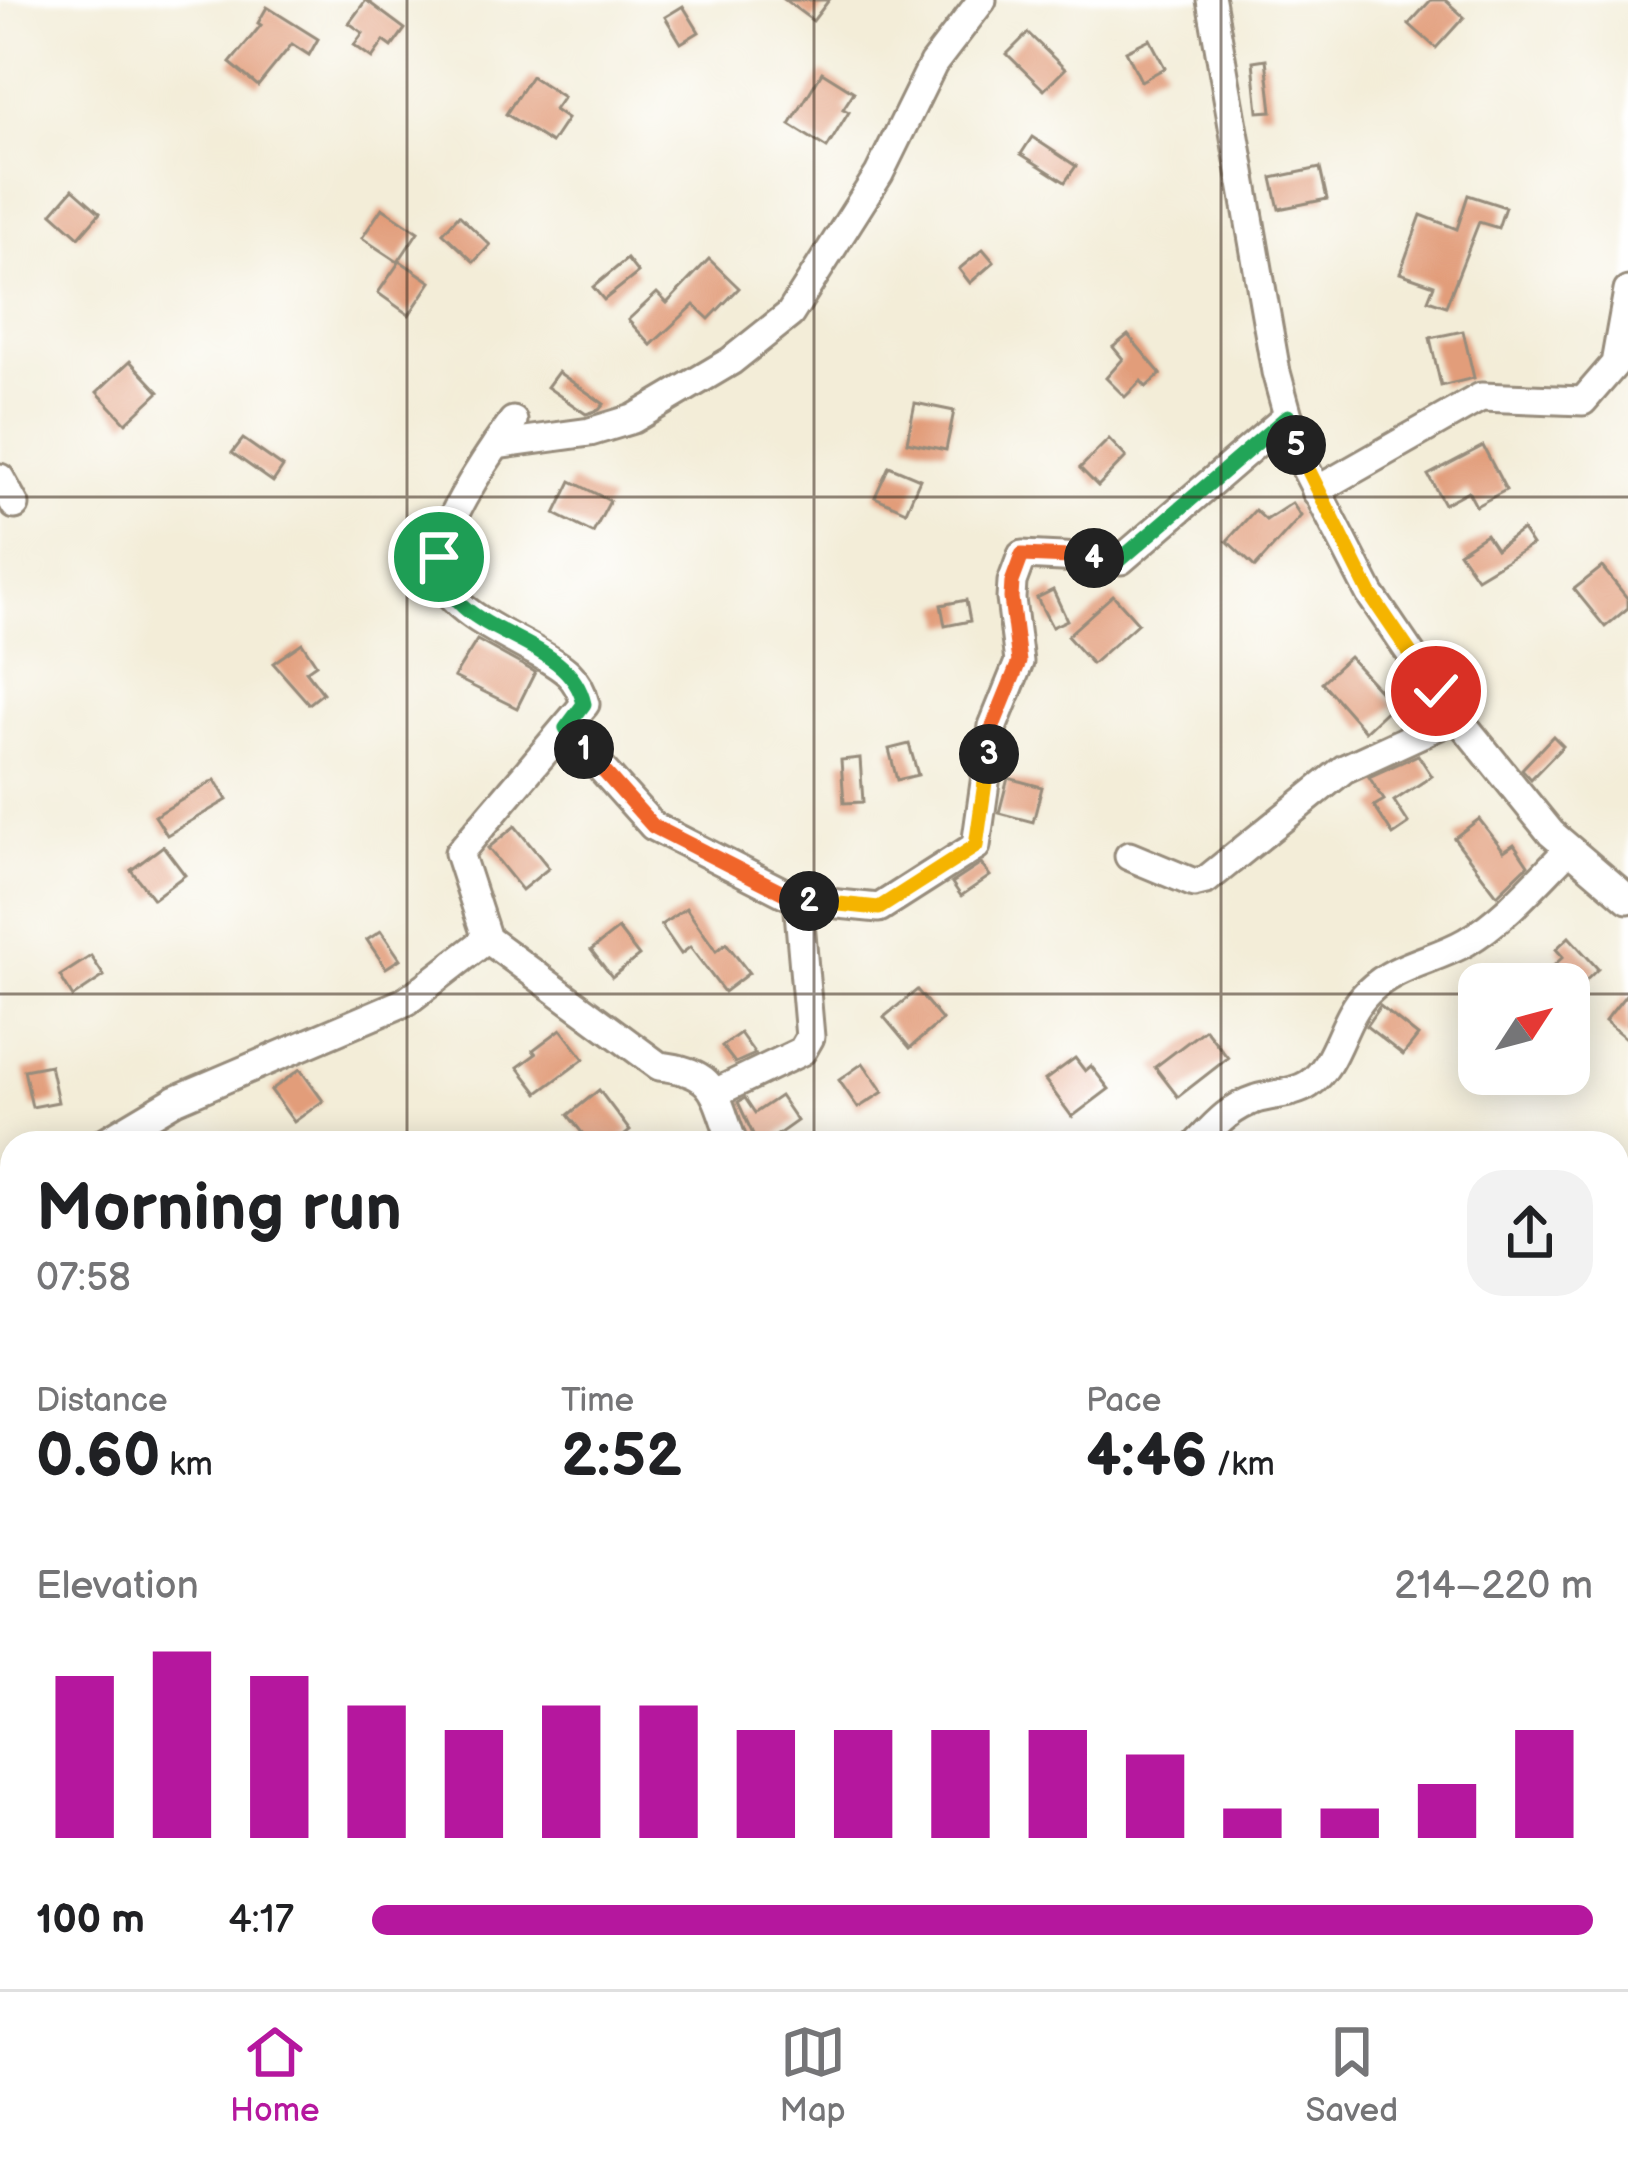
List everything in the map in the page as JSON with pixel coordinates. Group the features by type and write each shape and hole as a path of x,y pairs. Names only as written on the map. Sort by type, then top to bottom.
{"street":[{"path":"496,445 590,432 633,419 730,361 790,314 879,174 933,64 982,0"},
{"path":"1211,0 1276,372 1299,456 1370,594 1436,691 1569,849 1628,899"},
{"path":"1316,491 1480,398 1583,400 1615,364 1628,291"},
{"path":"566,728 653,826 798,900 879,908 976,846 993,726 1019,662 1011,598 1022,555 1120,560 1288,416"},
{"path":"513,421 452,521 439,557 440,580 470,614 567,670 581,688 584,704 459,853 487,939 659,1066 689,1069 715,1093 729,1131"},
{"path":"0,478 15,505"},
{"path":"1129,856 1194,883 1206,880 1344,769 1459,716"},
{"path":"1209,1131 1224,1114 1252,1100 1304,1088 1326,1070 1340,1034 1364,995 1389,974 1465,944 1569,849"},
{"path":"715,1093 802,1051 810,1037 798,900"},
{"path":"123,1131 175,1100 407,1000 487,939"}],"building":[{"path":"366,0 405,29 392,47 384,41 372,58 354,45 363,33 349,23"},
{"path":"785,0 829,0 813,21"},
{"path":"1431,0 1445,0 1464,17 1436,48 1409,24"},
{"path":"683,6 699,32 681,43 665,17"},
{"path":"267,7 318,39 309,55 292,44 258,86 230,63 261,25"},
{"path":"1028,33 1065,69 1044,90 1007,54"},
{"path":"1150,39 1165,68 1141,81 1126,51"},
{"path":"1266,59 1272,111 1258,112 1253,61"},
{"path":"822,72 854,92 843,109 849,112 827,148 790,125"},
{"path":"531,76 563,97 554,110 567,119 551,143 506,114"},
{"path":"1032,137 1076,166 1065,182 1021,154"},
{"path":"1320,168 1327,199 1279,209 1272,178"},
{"path":"73,189 100,213 79,237 52,213"},
{"path":"1468,195 1505,207 1498,228 1479,222 1446,306 1428,300 1434,285 1400,273 1421,215 1457,229"},
{"path":"382,208 418,232 398,262 362,238"},
{"path":"459,215 490,245 474,262 443,233"},
{"path":"983,249 994,262 970,283 959,269"},
{"path":"627,259 638,273 604,300 593,287"},
{"path":"709,259 739,288 709,319 694,305 651,345 628,320 657,293 667,303"},
{"path":"400,261 431,282 409,315 378,293"},
{"path":"1463,331 1474,378 1441,386 1430,338"},
{"path":"1128,335 1161,374 1146,387 1141,381 1125,397 1106,378 1123,359 1113,347"},
{"path":"130,361 159,392 126,423 97,392"},
{"path":"558,372 604,404 586,414 547,387"},
{"path":"915,403 954,411 946,450 907,442"},
{"path":"243,439 283,467 273,482 232,453"},
{"path":"1109,439 1126,457 1098,486 1080,468"},
{"path":"1483,446 1506,490 1476,506 1468,491 1444,504 1428,475"},
{"path":"889,466 920,479 906,511 875,497"},
{"path":"571,481 610,501 593,533 555,514"},
{"path":"1292,503 1301,516 1255,567 1227,541 1255,510 1266,520"},
{"path":"1522,530 1532,545 1477,578 1459,552 1486,534 1496,549"},
{"path":"1602,567 1628,599 1628,608 1605,627 1574,589"},
{"path":"1053,590 1067,620 1052,627 1037,598"},
{"path":"1113,595 1138,623 1092,664 1067,636"},
{"path":"966,600 970,621 945,626 941,605"},
{"path":"477,640 535,672 517,708 454,677"},
{"path":"302,643 316,664 306,671 323,693 309,704 273,663"},
{"path":"1349,657 1393,705 1365,731 1322,682"},
{"path":"1553,736 1563,746 1531,779 1522,769"},
{"path":"909,744 918,775 897,780 889,749"},
{"path":"1418,755 1432,776 1394,801 1409,824 1393,835 1374,806 1384,800 1369,777"},
{"path":"860,758 863,802 844,803 841,760"},
{"path":"1008,778 1042,787 1033,822 999,813"},
{"path":"215,780 227,800 167,835 155,816"},
{"path":"1479,819 1504,851 1514,844 1528,865 1497,895 1454,838"},
{"path":"515,826 549,868 522,890 488,848"},
{"path":"163,846 185,875 153,899 131,870"},
{"path":"981,864 990,876 961,896 952,883"},
{"path":"686,908 716,951 726,943 749,973 724,992 690,947 681,954 661,925"},
{"path":"618,929 639,956 612,977 591,950"},
{"path":"381,931 400,959 386,968 367,940"},
{"path":"1569,937 1598,969 1590,977 1590,963 1557,963 1563,957 1556,949"},
{"path":"91,956 104,976 73,997 60,976"},
{"path":"917,990 942,1020 910,1048 884,1017"},
{"path":"1628,992 1628,1040 1605,1021"},
{"path":"1380,1006 1418,1036 1403,1055 1366,1026"},
{"path":"561,1029 584,1059 538,1093 518,1067"},
{"path":"1205,1029 1228,1058 1178,1097 1155,1067"},
{"path":"740,1033 755,1054 735,1063 722,1046"},
{"path":"1075,1058 1085,1071 1091,1066 1109,1089 1072,1117 1045,1080"},
{"path":"863,1063 883,1092 858,1108 839,1080"},
{"path":"50,1065 58,1102 32,1107 24,1070"},
{"path":"300,1069 323,1101 294,1122 271,1090"},
{"path":"599,1090 630,1131 581,1131 568,1115"},
{"path":"780,1096 797,1121 783,1131 751,1131 738,1102 745,1098 755,1113"}],"route":[{"path":"439,557 440,580 470,614 567,670 581,688 584,704 566,728 653,826 798,900 879,908 976,846 993,726 1019,662 1011,598 1022,555 1120,560 1288,416 1299,456 1370,594 1436,691"}]}
